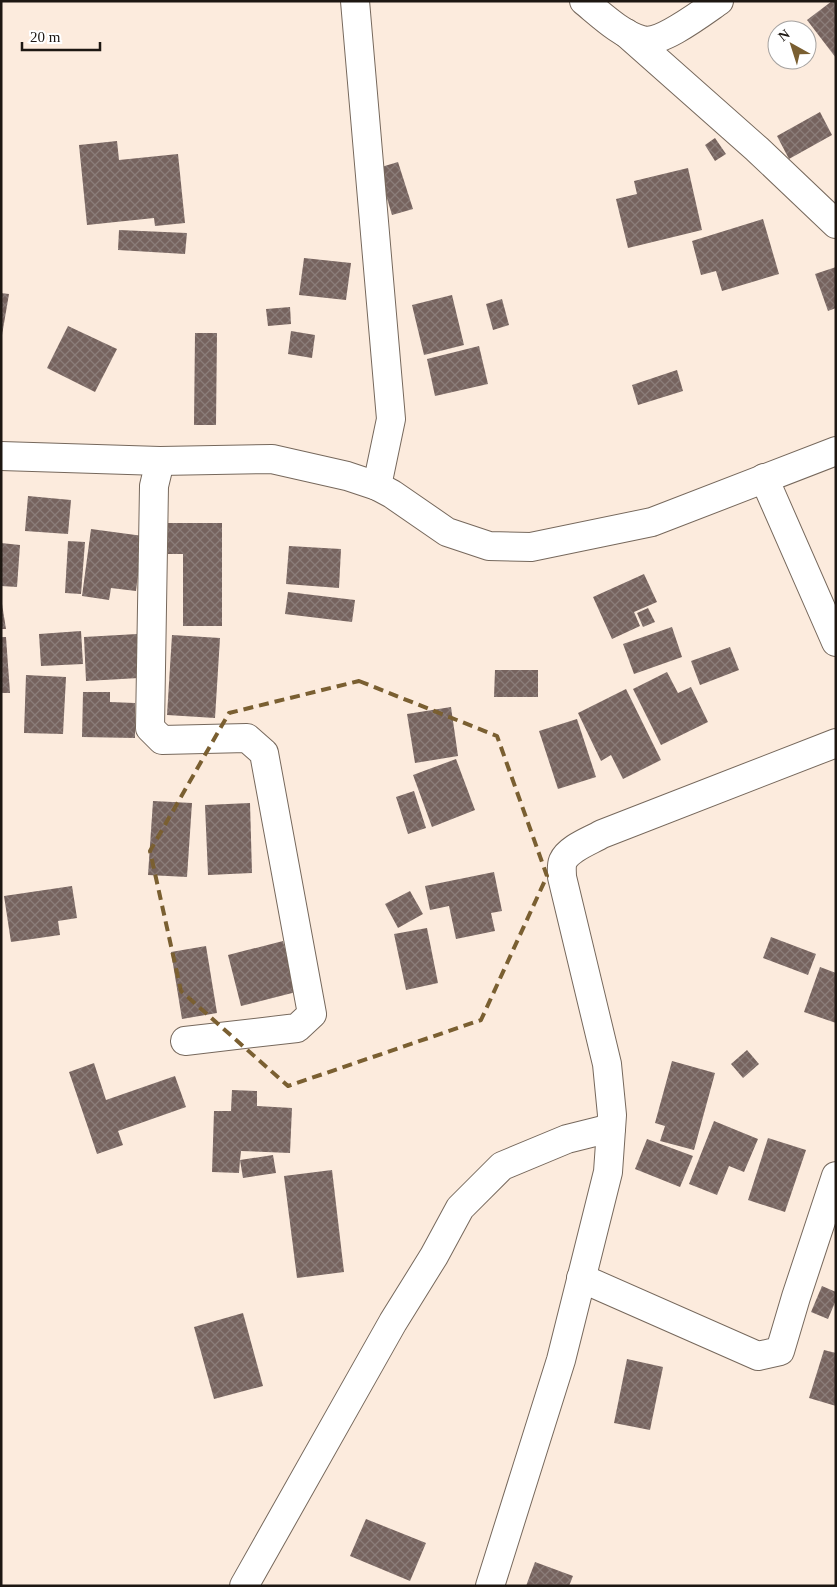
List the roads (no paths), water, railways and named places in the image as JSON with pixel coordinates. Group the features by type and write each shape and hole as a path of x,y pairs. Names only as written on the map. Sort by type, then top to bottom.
{"street":[{"path":"355,1 391,419 377,486"},
{"path":"584,1 626,33 836,224"},
{"path":"626,33 643,41 659,39 720,1"},
{"path":"1,456 160,462 272,459 347,476 377,486 392,494 447,532 489,546 531,547 652,522 836,451"},
{"path":"160,462 154,486 150,728 162,740 247,738 264,753 312,1014 297,1028 184,1041"},
{"path":"764,478 836,642"},
{"path":"490,1586 561,1360 608,1172 612,1115 607,1064 562,877 562,864 572,851 602,834 836,743"},
{"path":"244,1586 393,1322 434,1256 460,1208 502,1166 567,1139 611,1128"},
{"path":"581,1278 758,1356 780,1351 836,1176"}]}
